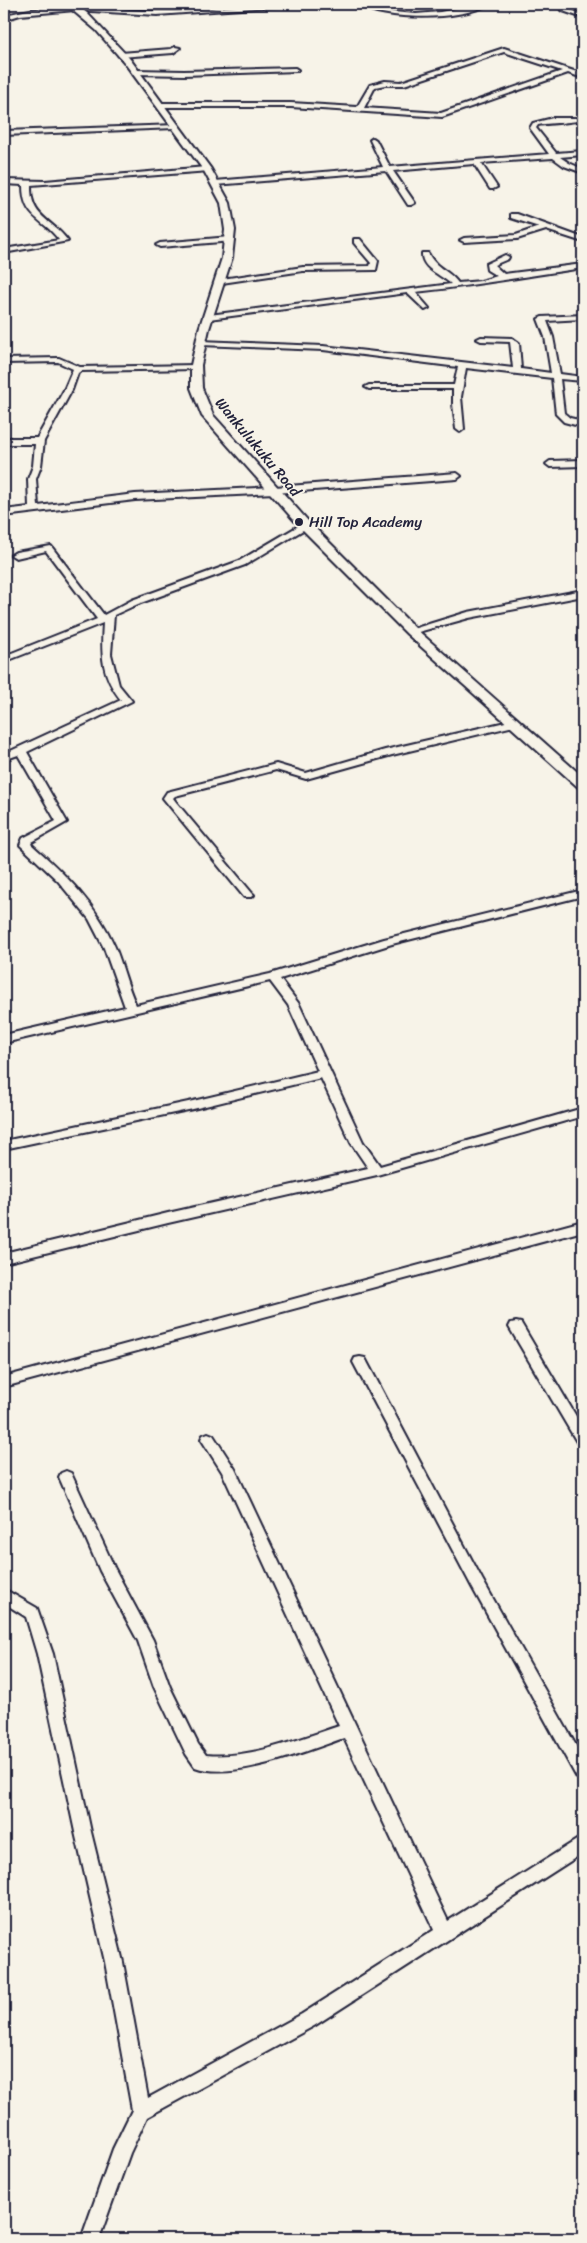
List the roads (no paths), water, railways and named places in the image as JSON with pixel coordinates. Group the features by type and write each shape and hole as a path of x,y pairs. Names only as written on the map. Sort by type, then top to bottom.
{"main road":[{"name":"Wankulukuku Road","path":"74,7 136,72 206,169 225,200 230,239 222,281 201,343 197,366 196,384 208,416 305,525 411,631 583,784"}],"street":[{"path":"4,18 35,11 74,7 157,13 285,4"},
{"path":"359,4 382,11 405,14 441,12 486,4"},
{"path":"558,4 565,10 583,16"},
{"path":"121,55 174,51 178,48"},
{"path":"359,110 372,86 385,83 402,84 504,50 583,76"},
{"path":"161,105 291,105 442,115 571,71 583,69"},
{"path":"136,72 184,74 295,70"},
{"path":"576,120 552,120 535,124 532,128 554,157 570,168 583,171"},
{"path":"4,133 175,126"},
{"path":"373,140 388,169 411,203"},
{"path":"215,183 554,157 583,153"},
{"path":"476,162 493,187"},
{"path":"4,182 96,179 206,169"},
{"path":"4,251 53,245 64,241 38,218 26,196 27,182"},
{"path":"514,216 583,240"},
{"path":"464,240 517,237 544,228"},
{"path":"160,244 230,239"},
{"path":"222,281 303,269 373,268 374,263 357,241"},
{"path":"425,255 427,262 433,269 449,277 456,286"},
{"path":"503,277 489,266 492,262 505,257"},
{"path":"209,317 482,283 503,277 583,266"},
{"path":"409,291 425,308"},
{"path":"583,317 542,319 549,337 560,414 567,420 583,424"},
{"path":"481,339 512,340 515,344 517,371"},
{"path":"201,343 324,348 583,379"},
{"path":"4,362 59,360 79,369 197,366"},
{"path":"460,429 455,404 457,388 464,365"},
{"path":"34,510 32,479 37,466 40,441 68,390 74,372 79,369"},
{"path":"369,387 457,388"},
{"path":"4,441 40,441"},
{"path":"550,464 583,463"},
{"path":"4,513 135,497 275,490 457,476"},
{"path":"4,660 106,617 135,602 242,563 305,525"},
{"path":"4,756 22,750 128,701 114,685 106,654 106,617 48,548 16,555"},
{"path":"411,631 468,615 583,594"},
{"path":"248,895 172,804 168,798 171,794 273,768 306,776 389,752 514,723"},
{"path":"22,750 36,779 62,822 27,840 25,845 57,872 90,913 110,946 132,1009"},
{"path":"4,1039 273,977 329,958 492,914 583,893"},
{"path":"273,977 293,1004 357,1143 377,1171"},
{"path":"4,1145 193,1105 324,1073"},
{"path":"4,1258 168,1218 377,1171 583,1112"},
{"path":"4,1382 203,1331 329,1293 583,1226"},
{"path":"516,1327 583,1440"},
{"path":"360,1362 477,1583 583,1773"},
{"path":"208,1439 228,1469 241,1496 320,1672 350,1730 430,1905 445,1933"},
{"path":"66,1477 108,1571 145,1640 162,1687 192,1749 201,1762 211,1764 239,1762 350,1730"},
{"path":"4,1595 32,1613 45,1654 83,1832 114,1962 141,2111"},
{"path":"90,2239 122,2149 141,2111 308,2020 583,1844"}],"place":[{"name":"Hill Top Academy","path":"299,522"}]}
